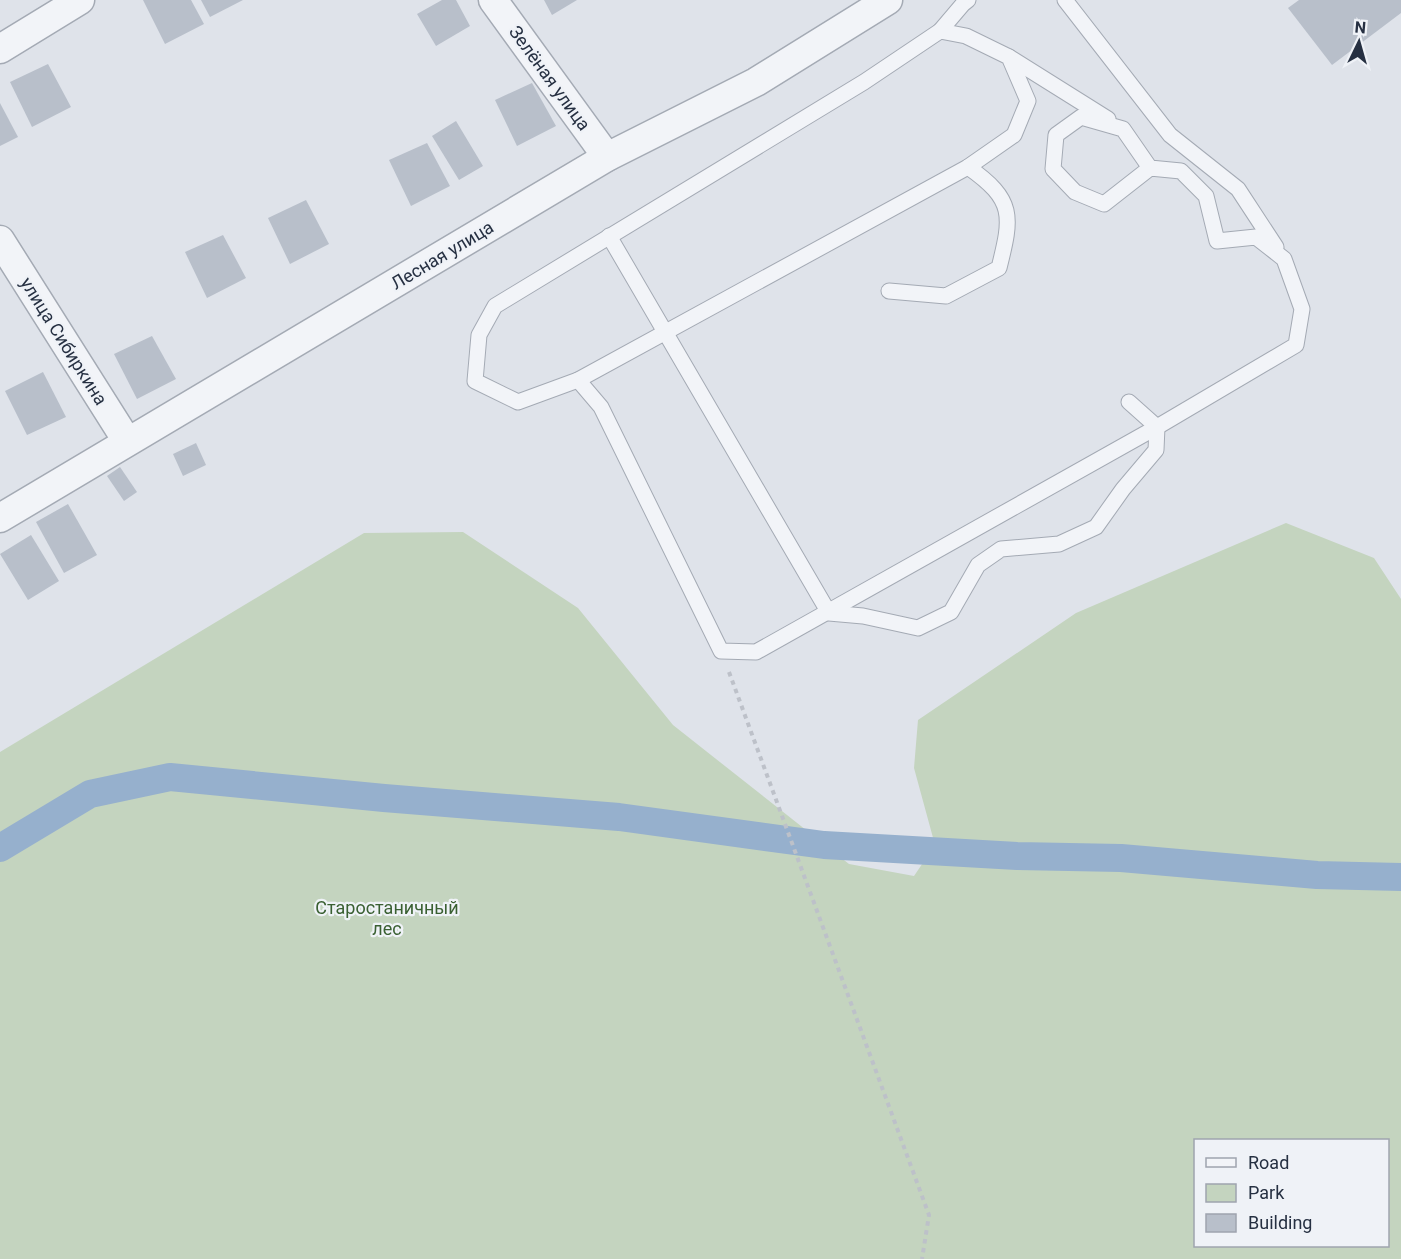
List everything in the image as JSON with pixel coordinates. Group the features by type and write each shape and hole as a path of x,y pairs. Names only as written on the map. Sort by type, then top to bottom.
{"street":[{"path":"0,49 80,0"},
{"name":"Зелёная улица","path":"494,0 607,157"},
{"name":"Лесная улица","path":"0,518 607,157 756,82 888,0"},
{"name":"улица Сибиркина","path":"0,240 127,441"}],"lane":[{"path":"968,0 940,31 864,82 495,306 479,335 475,381 518,402 578,380 968,167 1014,135 1028,101 1009,57"},
{"path":"578,380 601,407 721,651 756,652 1156,427 1296,345 1302,309 1284,259 1238,189 1170,135 1065,0"},
{"path":"940,31 966,36 1009,57 1123,129 1150,168"},
{"path":"1123,129 1081,117 1056,135 1053,169 1075,192 1104,204 1150,168 1181,171 1206,196 1217,241 1256,237 1284,259"},
{"path":"889,291 946,296 999,268 1008,231 1006,205 989,182 968,167"},
{"path":"609,236 828,613"},
{"path":"828,613 863,616 918,628 951,612 978,566 1001,549 1059,544 1096,527 1122,489 1156,450 1156,427 1129,402"}],"path":[{"path":"721,651 928,1215 922,1259"}],"green space":[{"name":"Старостаничный лес","path":"1286,523 1374,558 1401,599 1401,1259 0,1259 0,752 364,533 463,532 578,608 673,725 849,864 914,876 935,845 914,768 918,720 1076,613"}],"building":[{"path":"143,0 191,0 204,24 165,44"},
{"path":"201,0 243,0 210,17"},
{"path":"442,0 456,0 470,26 436,46 417,14"},
{"path":"544,0 577,0 552,15"},
{"path":"1299,0 1401,0 1401,13 1332,65 1288,8"},
{"path":"48,64 71,107 32,127 10,82"},
{"path":"532,83 556,126 517,146 495,100"},
{"path":"0,103 18,137 0,146"},
{"path":"456,121 483,166 459,180 432,136"},
{"path":"427,143 450,186 411,206 389,160"},
{"path":"306,200 329,244 290,264 268,218"},
{"path":"223,235 246,278 207,298 185,252"},
{"path":"152,336 176,379 137,399 114,354"},
{"path":"43,372 66,417 27,435 5,391"},
{"path":"196,443 206,465 183,476 173,454"},
{"path":"120,467 137,492 124,501 107,476"},
{"path":"68,504 97,555 64,573 36,522"},
{"path":"31,535 59,581 28,600 0,554"}],"waterway":[{"path":"0,848 90,794 170,777 384,798 619,817 824,845 1017,856 1121,858 1317,875 1401,877"}]}
